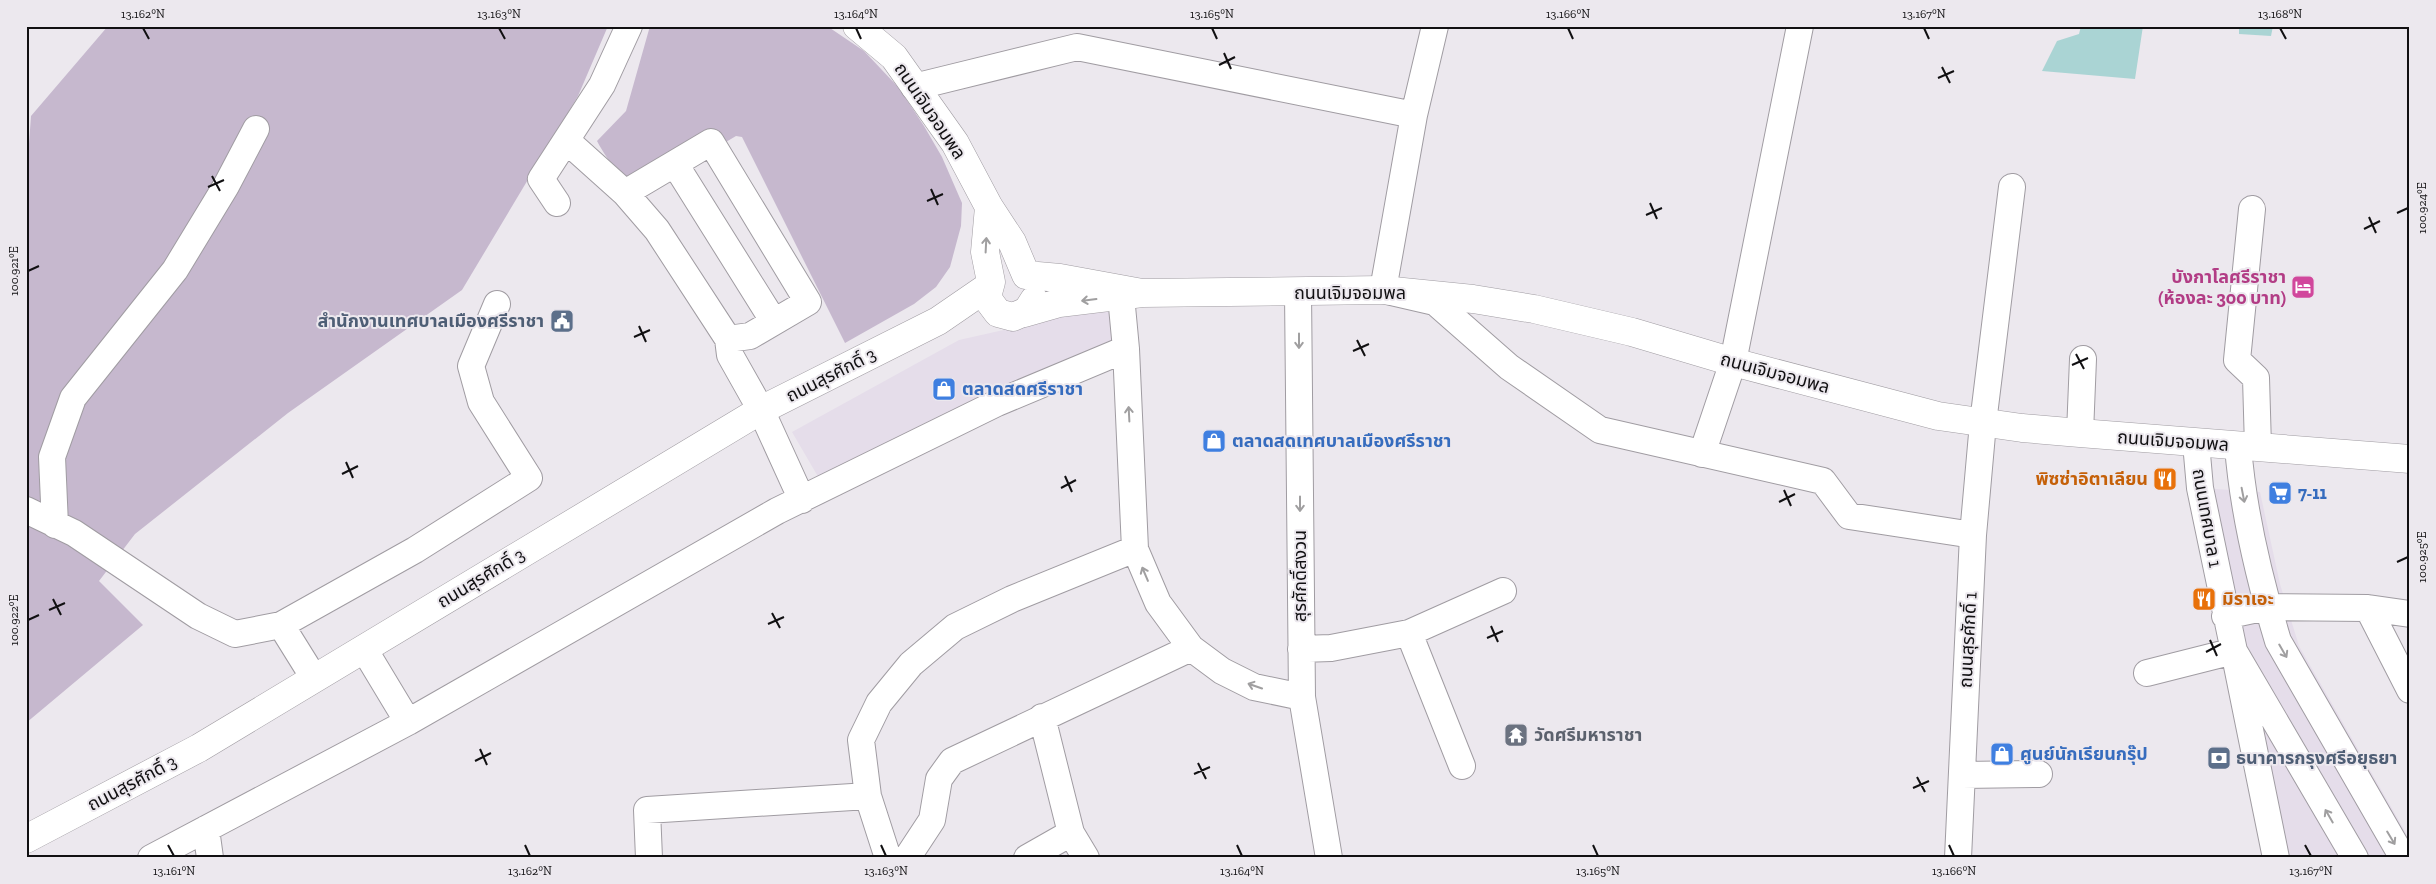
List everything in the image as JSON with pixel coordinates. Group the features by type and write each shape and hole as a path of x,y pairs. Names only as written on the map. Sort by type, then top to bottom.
{"main road":[{"name":"ถนนเจิมจอมพล","path":"857,26 894,57 955,144 989,207 1010,240 1026,275 1072,280 1132,295"},
{"path":"989,207 985,252 990,284 989,301 998,313 1015,314 1032,304 1035,297 1032,281 1020,271 1005,270 998,273 990,284"},
{"path":"1010,240 1054,271 1072,280"},
{"name":"ถนนสุรศักดิ์ 3","path":"26,839 199,748 760,410 938,321 990,284"},
{"name":"ถนนเจิมจอมพล","path":"1015,314 1059,303 1132,295 1383,290 1473,299 1534,309 1632,332 1733,362 1938,416 2080,434 2410,459"},
{"name":"ถนนสุรศักดิ์ 3","path":"938,321 960,322 1015,314"}],"street":[{"path":"557,203 541,179 602,85 629,26"},
{"path":"1434,26 1414,115 1383,290 1435,302 1509,367 1600,430 1822,481 1849,516 1973,535"},
{"path":"1702,454 1733,362 1800,26"},
{"path":"914,87 1080,37 1414,115"},
{"path":"55,525 52,457 73,398 174,270 226,186 256,129"},
{"path":"567,141 625,193 657,230 728,339 730,356 760,410 802,500"},
{"path":"625,193 711,142 808,302 750,336 728,339"},
{"path":"675,164 774,322"},
{"name":"ถนนสุรศักดิ์ 1","path":"1958,858 1973,535 1982,423 2012,187"},
{"path":"2252,209 2237,360 2256,378 2241,489 2267,607 2278,641 2403,858"},
{"name":"สุรศักดิ์สงวน","path":"1298,292 1300,650 1302,697 1329,858"},
{"path":"1132,295 1126,350 1134,549 1158,603 1191,648 1222,670 1254,687 1302,697"},
{"path":"26,510 74,533 198,616 235,634 282,625 416,550 529,478 481,402 471,366 497,304"},
{"path":"151,858 408,722 777,510 802,500 997,403 1126,350"},
{"path":"2080,434 2083,359"},
{"name":"ถนนเทศบาล 1","path":"2196,443 2200,488 2225,616 2234,651 2355,858"},
{"path":"888,858 868,796 861,740 879,703 911,664 963,623 1012,599 1134,549"},
{"path":"1300,650 1331,648 1409,633 1503,591"},
{"path":"2225,616 2267,607 2368,608 2410,614"},
{"path":"2368,608 2410,690"},
{"path":"282,625 314,678"},
{"path":"1409,633 1462,766"},
{"path":"907,858 932,820 939,779 952,761 1191,648"},
{"path":"364,649 408,722"},
{"path":"2148,673 2234,651 2276,858"},
{"path":"1042,717 1071,833 1086,858"},
{"path":"1962,775 2040,774"},
{"path":"649,858 647,810 868,796"},
{"path":"206,828 210,858"},
{"path":"1027,858 1071,833"}],"shaded area":[{"path":"108,26 608,26 578,96 462,290 288,413 135,534 99,581 143,625 26,723 26,185 31,116"},
{"path":"650,26 827,26 864,51 899,88 924,126 942,157 962,203 961,226 950,267 936,287 914,304 845,343 742,137 736,136 647,189 630,181 618,171 597,141 626,111"},
{"name":"ตลาดสดศรีราชา","path":"1109,306 1114,346 820,480 792,432 959,340"},
{"path":"2186,487 2260,492 2280,584 2299,646 2410,840 2410,858 2270,858 2248,752"}],"water":[{"path":"2081,26 2143,26 2135,79 2042,71 2057,41 2079,34"},
{"path":"2239,26 2273,26 2271,36 2239,34"}],"place":[{"name":"บังกาโลศรีราชา (ห้องละ 300 บาท)","path":"2303,287"},
{"name":"สำนักงานเทศบาลเมืองศรีราชา","path":"562,321"},
{"name":"ตลาดสดศรีราชา","path":"944,389"},
{"name":"ตลาดสดเทศบาลเมืองศรีราชา","path":"1214,441"},
{"name":"พิซซ่าอิตาเลียน","path":"2165,479"},
{"name":"7-11","path":"2280,493"},
{"name":"มิราเอะ","path":"2204,599"},
{"name":"วัดศรีมหาราชา","path":"1516,735"},
{"name":"ศูนย์นักเรียนกรุ๊ป","path":"2002,754"},
{"name":"ธนาคารกรุงศรีอยุธยา","path":"2219,758"}]}
